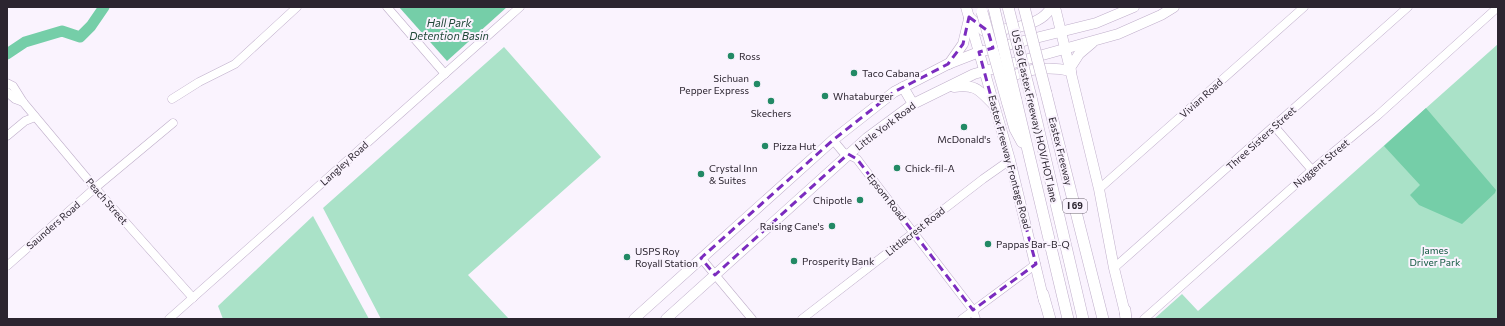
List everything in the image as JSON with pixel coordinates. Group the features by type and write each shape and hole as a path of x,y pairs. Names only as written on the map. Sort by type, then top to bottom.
{"highway":[{"name":"US 59 (Eastex Freeway) HOV/HOT lane","path":"1008,7 1031,97 1083,319"},
{"name":"Eastex Freeway","path":"1024,7 1103,319"},
{"path":"994,8 1011,100"},
{"path":"982,9 1029,152 1068,319"},
{"path":"1043,294 1049,319"}],"main road":[{"path":"968,12 984,31 992,31 1033,23 1040,20 1051,7"},
{"path":"1055,7 1071,70 1114,268 1126,316"},
{"name":"Little York Road","path":"634,319 833,140 903,87 948,64 979,52 1096,23 1134,7"},
{"name":"Little York Road","path":"666,319 848,154 879,128 913,104 974,74 1118,34 1161,15 1174,7"},
{"path":"948,64 963,44 968,12"},
{"name":"Eastex Freeway Frontage Road","path":"968,12 1010,160 1043,294"},
{"path":"1071,70 1079,54 1095,40"},
{"path":"944,88 966,85 974,88 993,101 994,90 1008,78 1047,68 1071,70"},
{"path":"903,87 913,104"}],"street":[{"path":"172,99 199,82 235,64 297,7"},
{"path":"387,7 445,74"},
{"name":"Langley Road","path":"169,319 520,7"},
{"name":"Vivian Road","path":"1098,189 1304,7"},
{"name":"Three Sisters Street","path":"1114,268 1408,7"},
{"name":"Nuggent Street","path":"1144,319 1312,170 1377,116 1498,7"},
{"name":"Peach Street","path":"7,83 13,86 35,117 95,188 193,298"},
{"name":"Peach Street","path":"7,92 15,99 23,102"},
{"path":"7,136 26,121 35,117"},
{"name":"Saunders Road","path":"7,266 95,188 173,123"},
{"path":"1274,126 1312,170"},
{"name":"Epsom Road","path":"833,140 843,152 857,159 973,310 976,319"},
{"name":"Littlecrest Road","path":"802,319 983,178 1010,160"},
{"path":"701,258 752,319"},
{"path":"962,319 1036,264"}],"highlighted area":[{"path":"969,17 988,31 993,48 979,52 1036,264 973,310 857,159 848,154 715,275 701,258 833,140 894,92 948,64 963,44"}],"green space":[{"name":"James Driver Park","path":"1498,44 1498,319 1154,319 1182,294 1198,311"},
{"path":"504,47 601,157 468,275 509,319 381,319 323,208"},
{"path":"313,216 369,319 223,319 218,306"}],"water":[{"name":"Hall Park Detention Basin","path":"399,7 507,7 447,61"},
{"path":"1426,108 1496,190 1495,193 1462,224 1419,205 1410,195 1420,185 1384,146"}],"waterway":[{"path":"7,54 25,42 62,31 80,37 91,26 104,7"}],"place":[{"name":"Ross","path":"731,56"},
{"name":"Taco Cabana","path":"854,73"},
{"name":"Sichuan Pepper Express","path":"757,84"},
{"name":"Whataburger","path":"825,96"},
{"name":"Skechers","path":"771,101"},
{"name":"McDonald's","path":"964,127"},
{"name":"Pizza Hut","path":"765,146"},
{"name":"Chick-fil-A","path":"897,168"},
{"name":"Crystal Inn & Suites","path":"701,174"},
{"name":"Chipotle","path":"860,200"},
{"name":"Raising Cane's","path":"832,226"},
{"name":"Pappas Bar-B-Q","path":"988,244"},
{"name":"USPS Roy Royall Station","path":"627,257"},
{"name":"Prosperity Bank","path":"794,261"}]}
